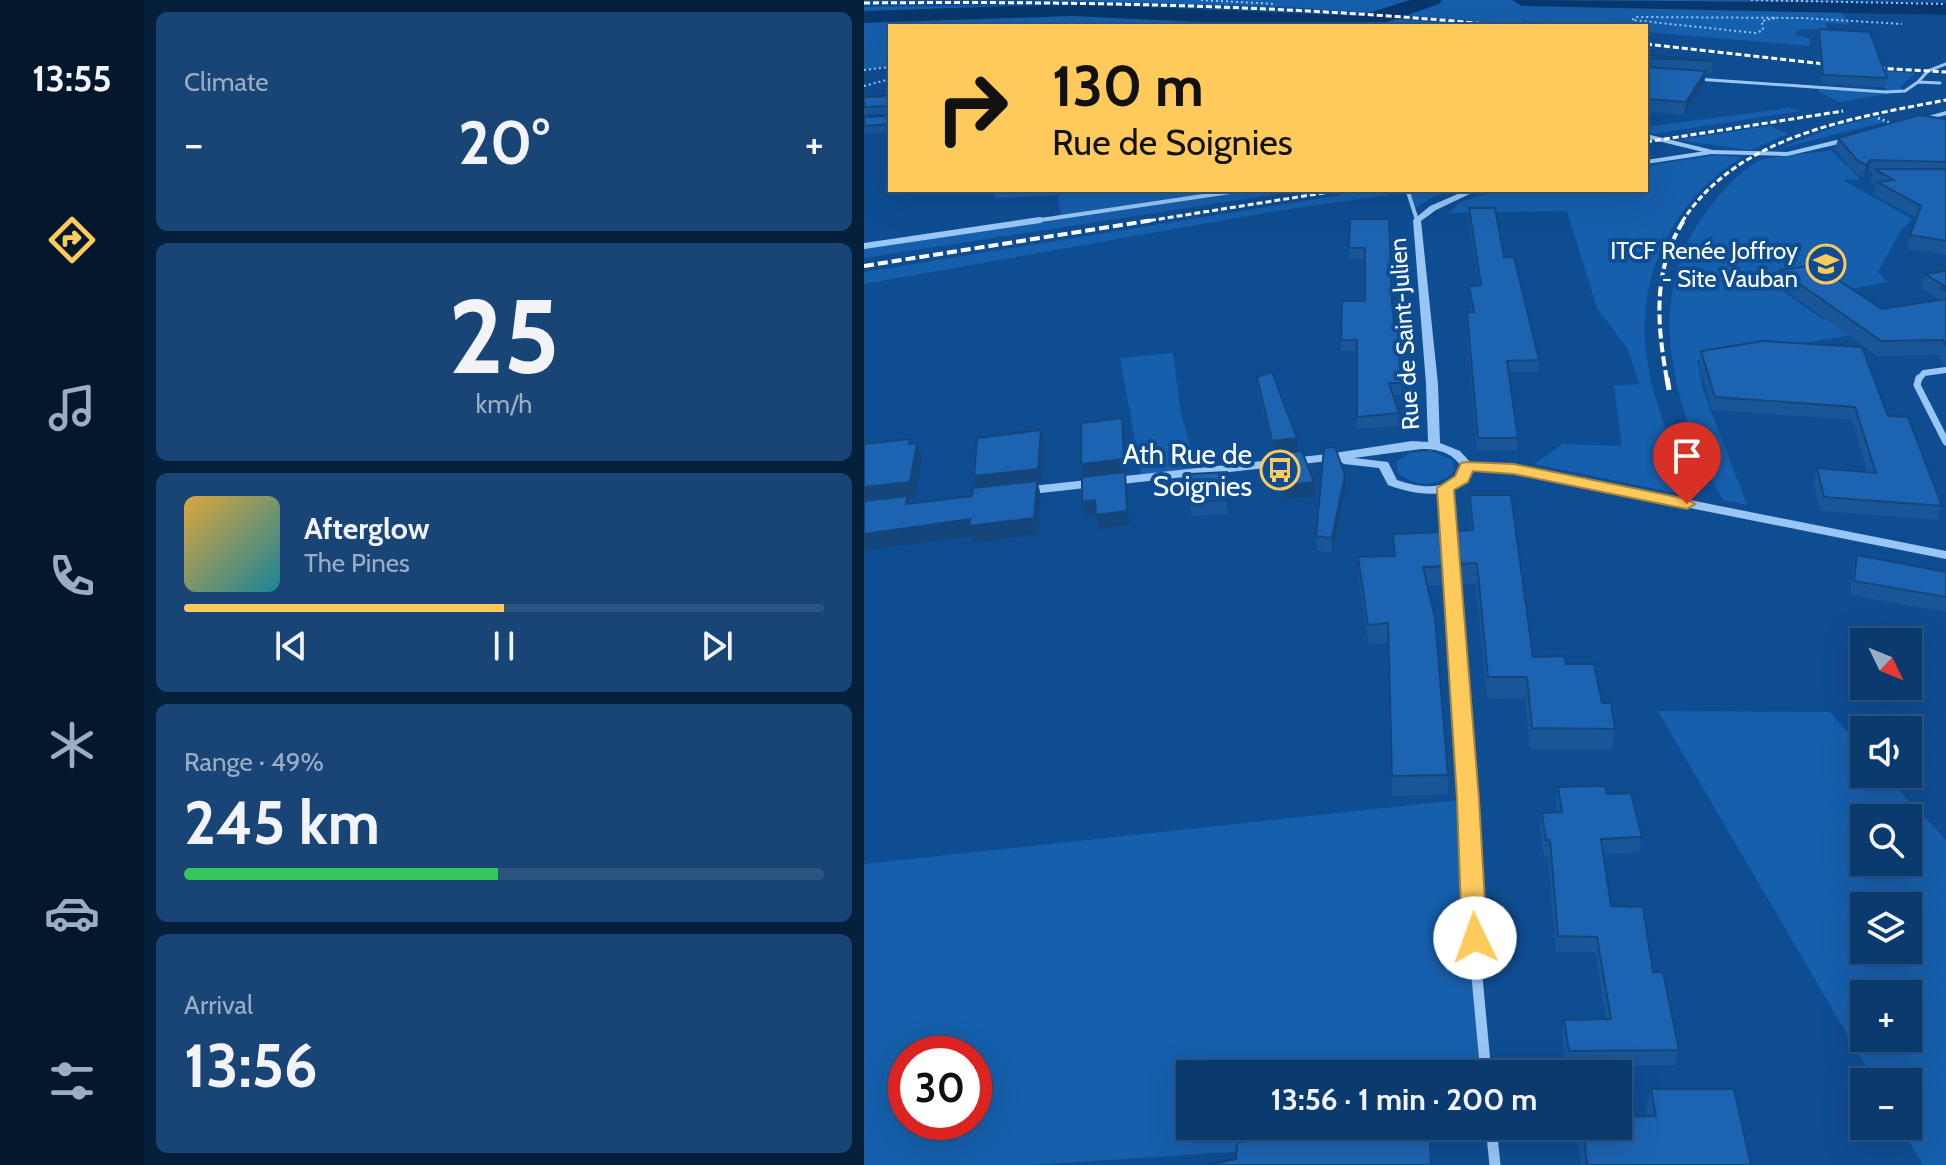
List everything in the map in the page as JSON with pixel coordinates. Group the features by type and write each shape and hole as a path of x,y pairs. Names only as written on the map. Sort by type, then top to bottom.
{"street":[{"path":"1686,79 1905,91 1928,71 1946,64"},
{"path":"1918,82 1940,83"},
{"path":"1896,126 1946,113"},
{"path":"1648,136 1712,152"},
{"path":"1648,162 1712,152 1787,154 1857,137"},
{"path":"864,246 1230,192"},
{"name":"Rue de Saint-Julien","path":"1408,192 1417,220 1432,384 1434,445"},
{"name":"Rue de Saint-Julien","path":"1417,220 1433,208 1469,192"},
{"path":"1946,370 1924,373 1917,385 1946,442"},
{"path":"1384,465 1389,456 1412,445"},
{"path":"1014,492 1328,458 1412,445 1434,445 1457,453 1467,466 1514,469 1946,555"},
{"path":"1328,458 1384,465"},
{"path":"1384,465 1392,482 1417,490 1445,488 1462,479 1467,466"},
{"path":"1445,488 1485,1060"},
{"path":"1492,1140 1495,1165"}],"path":[{"path":"1201,0 1275,4"},
{"path":"1751,0 1946,4"},
{"path":"1775,18 1762,21 1763,30 1756,33 1632,20 1636,17 1775,18 1902,24"},
{"path":"864,70 888,67"},
{"path":"864,86 888,80"},
{"path":"1878,118 1896,126"}],"shaded area":[{"path":"1043,0 1751,0 1946,4 1946,15 1841,12 1850,24 1826,23 1827,29 1801,29 1794,34 1809,38 1810,46 1648,32 1648,24 1523,21 1517,24 1290,7"},
{"path":"1072,5 1292,13 1437,24 888,24 888,67 864,70 864,7"},
{"path":"1879,71 1915,73 1900,87 1905,91 1839,102 1819,92 1818,88 1886,91"},
{"path":"1789,108 1801,111 1653,134 1648,133 1648,127"},
{"path":"1875,117 1885,122 1777,149 1837,126"},
{"path":"1770,126 1788,134 1750,150 1677,140"},
{"name":"ITCF Renée Joffroy - Site Vauban","path":"1831,150 1860,179 1843,180 1912,219 1901,230 1878,272 1887,282 1831,293 1813,280 1776,286 1822,319 1839,316 1859,334 1697,360 1703,390 1747,505 1723,500 1691,430 1679,394 1672,356 1670,319 1674,282 1686,246 1706,212 1723,190 1744,171 1764,159"},
{"path":"1715,155 1742,157 1717,175 1677,221 1662,247 1646,304 1645,335 1651,382 1692,494 1534,464 1563,444 1622,446 1614,386 1639,384 1628,349 1597,308 1567,211 1448,213 1461,202 1491,192 1648,192 1648,166"},
{"path":"994,192 1289,192 864,258 864,246 1061,216 1058,195 995,198"},
{"path":"1359,192 1408,192 1270,212 864,284 864,272"},
{"path":"1408,192 1448,192 1433,197 1414,209"},
{"path":"1173,353 1180,409 1197,472 1142,478 1120,358"},
{"path":"1430,451 1452,460 1455,470 1449,476 1435,482 1419,483 1397,472 1397,461 1410,453"},
{"path":"1658,711 1830,712 1850,735 1850,788 1897,788 1912,804 1850,804 1850,876 1922,876 1922,814 1946,840 1946,1165 1923,1165 1908,1140 1922,1140 1922,1068 1867,1068 1857,1052 1922,1052 1922,980 1850,980 1850,1039"},
{"path":"1468,799 1485,1060 1176,1060 1176,1140 1268,1140 1261,1150 1031,1165 864,1165 864,864"}],"building":[{"path":"1819,29 1870,32 1887,78 1823,75"},
{"path":"1648,55 1713,61 1648,58"},
{"path":"1648,67 1706,71 1686,102 1648,99"},
{"path":"888,96 888,106 864,107 864,97"},
{"path":"1919,115 1946,119 1946,162 1871,160 1866,165 1857,160 1838,138"},
{"path":"888,116 888,124 864,126 864,117"},
{"path":"1874,169 1946,169 1946,241 1910,235 1921,206 1877,182 1894,180"},
{"path":"1469,208 1495,208 1504,257 1514,257 1539,360 1507,361 1518,438 1478,438 1467,312 1474,312 1469,286 1481,285"},
{"path":"1350,219 1389,219 1392,301 1394,322 1397,322 1401,383 1389,383 1399,413 1357,417 1357,340 1341,340 1342,301 1365,301 1365,248 1349,248"},
{"path":"1816,265 1882,309 1946,299 1946,346 1943,340 1881,341 1780,270"},
{"path":"1946,271 1946,287 1925,274"},
{"path":"1763,341 1862,347 1888,416 1908,417 1942,506 1824,497 1817,468 1876,473 1855,407 1715,397 1701,351"},
{"path":"1272,372 1297,438 1272,441 1257,377"},
{"path":"1122,418 1124,459 1081,464 1081,423"},
{"path":"1041,430 1038,469 974,476 977,438"},
{"path":"910,439 909,444 917,443 910,482 864,487 864,444"},
{"path":"1335,447 1345,475 1332,538 1316,536 1324,448"},
{"path":"1302,451 1314,482 1283,486 1276,454"},
{"path":"1125,472 1127,511 1096,515 1095,500 1082,502 1082,477"},
{"path":"1227,472 1226,500 1189,502 1191,474"},
{"path":"1037,481 1034,518 968,526 971,519 864,534 864,501 908,496 906,504 972,496 973,488"},
{"path":"1470,495 1511,495 1533,657 1564,656 1566,664 1594,664 1602,703 1611,703 1615,729 1532,728 1527,677 1488,677 1477,563 1461,564 1459,554 1457,531 1473,530"},
{"path":"1444,532 1445,566 1423,567 1435,618 1448,775 1392,776 1388,623 1368,625 1358,557 1395,556 1393,534"},
{"path":"1857,555 1946,572 1946,597 1854,581"},
{"path":"1605,786 1607,794 1631,793 1642,837 1601,839 1611,906 1643,907 1653,972 1663,972 1679,1050 1569,1051 1564,1020 1611,1019 1597,937 1558,936 1550,840 1546,840 1542,813 1562,812 1558,787"},
{"path":"1651,1089 1734,1089 1751,1165 1587,1165 1584,1140 1632,1140 1632,1117 1656,1116"},
{"path":"1430,1140 1431,1165 1208,1165 1236,1159 1237,1142"}],"waterway":[{"path":"864,17 1072,10 1359,23 1432,0"},
{"path":"1522,0 1946,9"}],"railway":[{"path":"864,3 1186,6 1347,13 1485,24"},
{"path":"1648,44 1842,66 1946,72"},
{"path":"1682,222 1705,193 1733,169 1765,150 1836,124 1946,100"},
{"path":"1648,142 1843,111"},
{"path":"1141,222 1329,192"},
{"path":"864,266 1153,220"},
{"path":"1667,380 1660,318 1662,278 1666,258 1684,220"},
{"path":"1667,378 1669,390"}],"place":[{"name":"ITCF Renée Joffroy - Site Vauban","path":"1826,264"},
{"name":"Ath Rue de Soignies","path":"1280,470"}],"route":[{"path":"1475,938 1445,488 1462,479 1467,466 1514,469 1687,504"}]}
